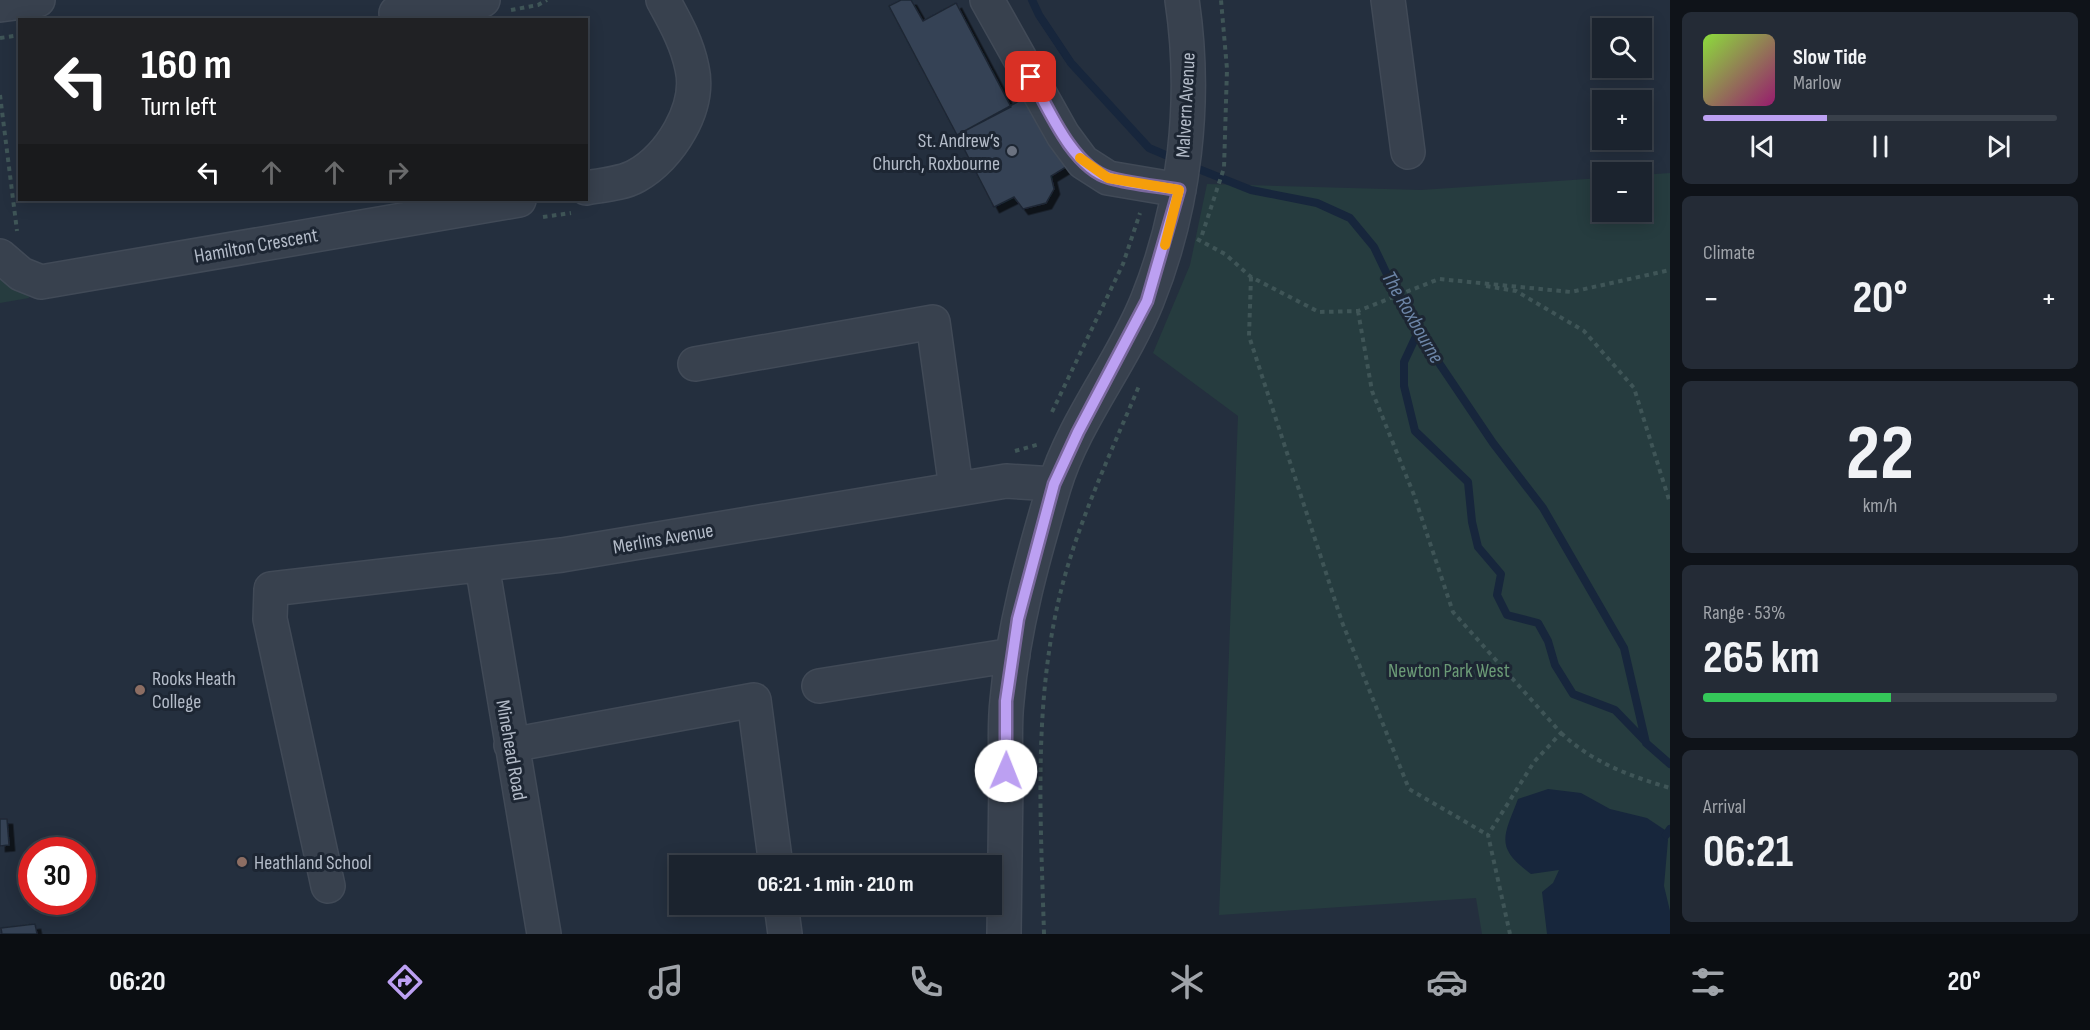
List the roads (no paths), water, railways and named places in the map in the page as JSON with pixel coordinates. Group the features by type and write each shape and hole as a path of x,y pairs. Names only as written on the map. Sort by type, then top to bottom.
{"street":[{"path":"0,5 38,0"},
{"path":"395,11 483,0"},
{"path":"588,188 635,177 664,155 682,127 692,99 693,70 683,37 663,0"},
{"path":"987,0 1063,135 1083,162 1108,178 1179,190"},
{"name":"Malvern Avenue","path":"1004,934 1006,701 1018,619 1054,484 1078,432 1147,301 1170,229 1179,190 1186,141 1188,42 1182,0"},
{"path":"1388,0 1408,152"},
{"name":"Hamilton Crescent","path":"9,247 21,274 41,282 513,201"},
{"path":"695,364 933,322 956,488"},
{"name":"Merlins Avenue","path":"328,886 270,619 271,589 562,555 1006,481 1054,484"},
{"name":"Minehead Road","path":"482,565 544,934"},
{"path":"819,686 1013,655"},
{"path":"511,745 754,700 775,855"},
{"path":"782,915 784,934"}],"water":[{"path":"1548,789 1581,793 1610,809 1647,818 1665,830 1668,840 1664,886 1670,911 1670,934 1547,934 1542,892 1553,883 1559,870 1531,874 1519,865 1507,849 1505,841 1518,799"}],"waterway":[{"name":"The Roxbourne","path":"1032,0 1039,15 1071,63 1149,148 1175,159"},
{"name":"The Roxbourne","path":"1191,166 1251,190 1317,203 1350,218 1374,247 1406,314 1493,443 1543,508 1624,648 1646,743 1670,764"},
{"path":"1418,332 1404,362 1404,386 1415,431 1468,482 1472,522 1478,547 1501,574 1497,595 1507,615 1538,623 1548,641 1555,665 1573,694 1615,710 1645,741"},
{"path":"1666,835 1670,829"}],"place":[{"name":"St. Andrew’s Church, Roxbourne","path":"1012,151"},
{"name":"Rooks Heath College","path":"140,690"},
{"name":"Heathland School","path":"242,862"}],"park label":[{"name":"Newton Park West","path":"1449,670"}]}
